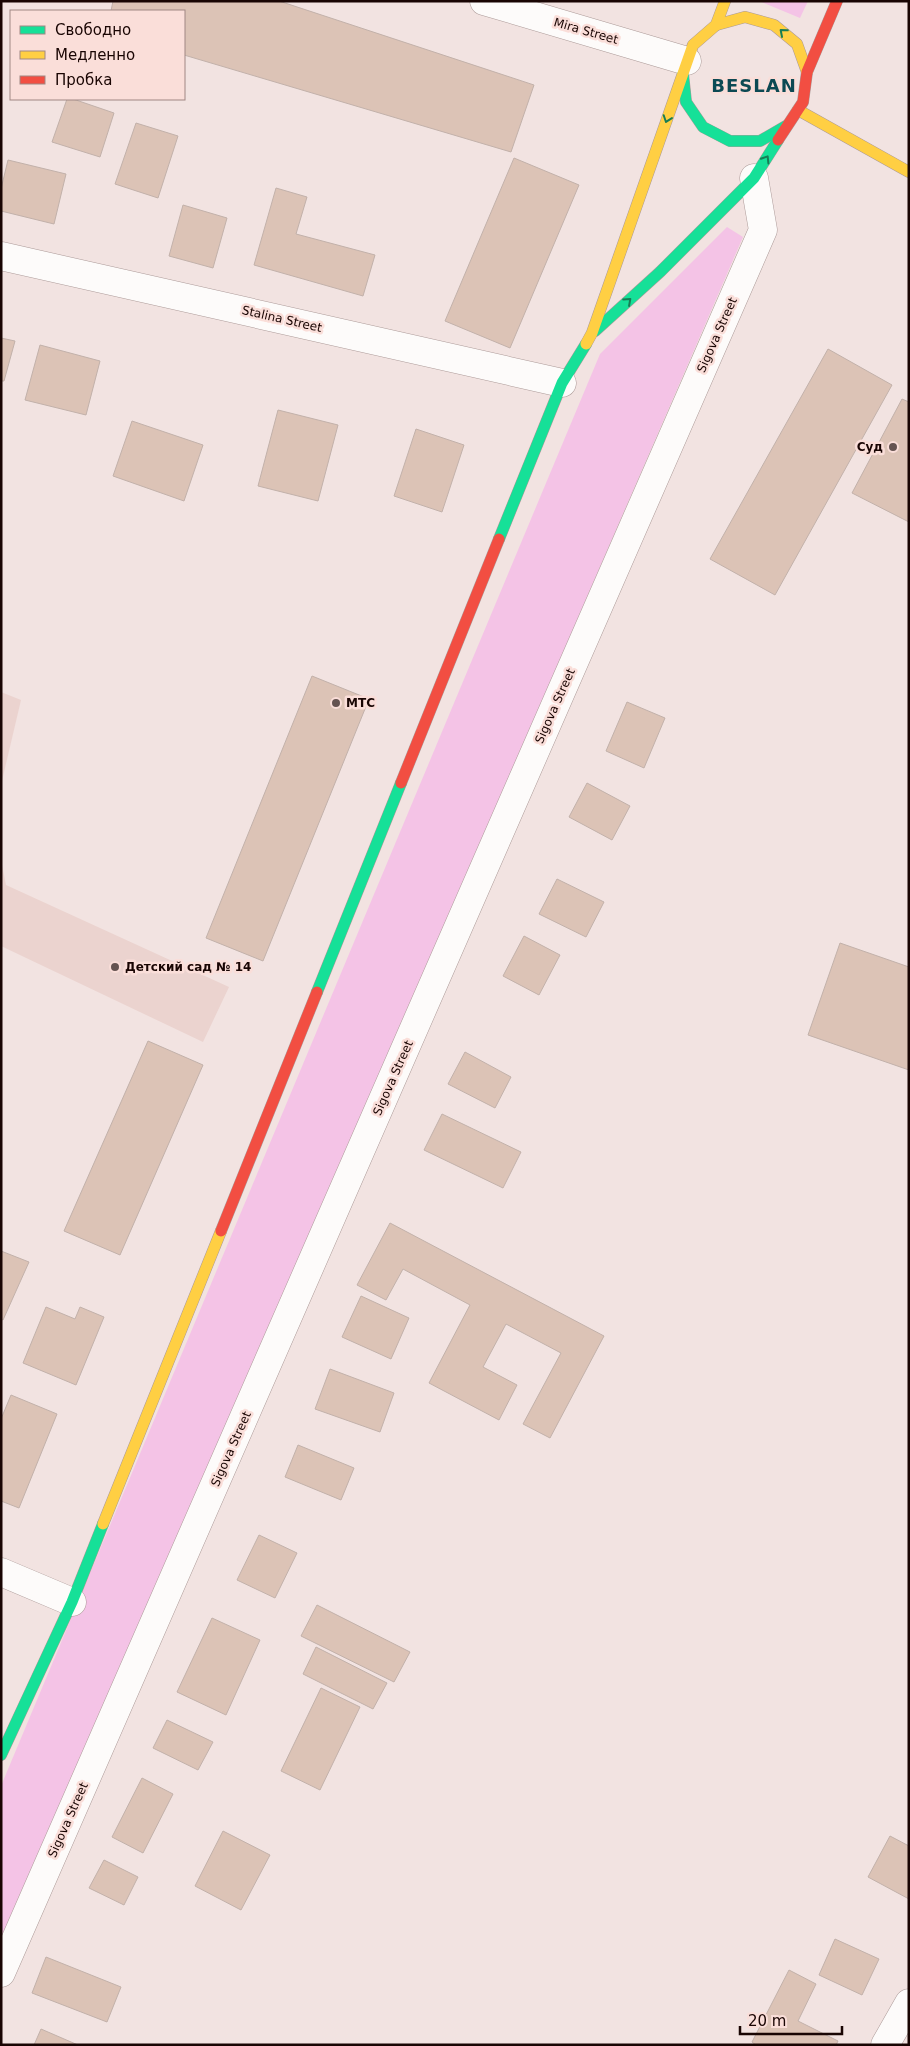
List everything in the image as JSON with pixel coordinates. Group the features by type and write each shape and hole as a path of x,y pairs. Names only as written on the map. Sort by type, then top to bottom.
{"main road":[{"path":"716,25 726,1"},
{"path":"592,334 660,272 754,178 786,126 804,102 807,72 837,1"},
{"path":"1,1755 72,1602 562,383 592,334 693,44 716,25 745,17 774,25 797,44 807,72"},
{"path":"685,67 686,102 704,127 730,141 760,141 786,126"},
{"path":"798,110 909,172"}],"street":[{"name":"Mira Street","path":"484,1 685,67"},
{"name":"Sigova Street","path":"1,1973 763,230 754,178"},
{"name":"Stalina Street","path":"1,256 562,383"},
{"path":"1,1572 72,1602"},
{"path":"885,2045 909,2003"}],"shaded area":[{"path":"759,1 808,1 800,18"},
{"path":"727,227 743,237 1,1950 1,1786 600,354"},
{"path":"1,692 21,700 1,785"},
{"name":"Детский сад № 14","path":"1,860 6,885 229,987 203,1042 1,946"}],"building":[{"path":"113,1 279,1 534,85 511,152 185,55 185,10 111,10"},
{"path":"67,100 76,100 114,113 100,157 52,142"},
{"path":"136,123 178,136 158,198 115,184"},
{"path":"514,158 579,185 510,348 445,321"},
{"path":"8,160 66,174 54,224 1,211 1,189"},
{"path":"276,188 307,197 296,234 375,255 363,296 254,265"},
{"path":"183,205 227,218 213,268 169,256"},
{"path":"1,338 15,341 4,381 1,381"},
{"path":"40,345 100,361 86,415 25,400"},
{"path":"828,349 892,385 775,595 710,559"},
{"name":"Суд","path":"902,399 909,402 909,522 852,493"},
{"path":"278,410 338,425 318,501 258,486"},
{"path":"132,421 203,445 184,501 113,476"},
{"path":"416,429 464,445 442,512 394,496"},
{"path":"312,676 369,699 263,961 206,938"},
{"path":"627,702 665,718 644,768 606,751"},
{"path":"587,783 630,806 612,840 569,817"},
{"path":"557,879 604,902 586,937 539,914"},
{"path":"524,936 560,955 539,995 503,976"},
{"path":"840,943 909,967 909,1070 808,1035"},
{"path":"148,1041 203,1065 120,1255 64,1231"},
{"path":"465,1052 511,1077 495,1108 448,1084"},
{"path":"442,1114 521,1152 503,1188 424,1150"},
{"path":"390,1223 604,1336 550,1438 523,1424 561,1353 506,1324 483,1367 517,1385 499,1420 429,1383 470,1305 403,1269 386,1300 357,1285"},
{"path":"1,1251 29,1262 3,1320 1,1319"},
{"path":"361,1296 409,1318 391,1359 342,1337"},
{"path":"46,1307 75,1319 80,1307 104,1317 76,1385 23,1363"},
{"path":"330,1369 394,1393 380,1432 315,1409"},
{"path":"11,1395 57,1414 19,1508 1,1501 1,1419"},
{"path":"298,1445 354,1468 341,1500 285,1477"},
{"path":"259,1535 297,1553 275,1598 237,1580"},
{"path":"317,1605 410,1652 394,1682 301,1636"},
{"path":"212,1618 260,1640 226,1715 177,1692"},
{"path":"316,1647 387,1683 373,1709 303,1674"},
{"path":"321,1688 360,1707 320,1790 281,1771"},
{"path":"167,1720 213,1742 198,1770 153,1748"},
{"path":"142,1778 173,1794 143,1853 112,1837"},
{"path":"223,1831 270,1855 241,1910 195,1886"},
{"path":"890,1836 909,1846 909,1899 868,1877"},
{"path":"104,1860 138,1877 124,1905 89,1888"},
{"path":"835,1939 879,1959 862,1995 819,1975"},
{"path":"46,1957 121,1987 107,2022 32,1993"},
{"path":"789,1970 816,1984 798,2021 838,2041 836,2045 756,2045 752,2042"},
{"path":"41,2029 78,2045 34,2045"}],"traffic: fast":[{"path":"683,74 686,102 703,127 730,141 760,141 786,126"},
{"path":"595,331 660,272 754,178 778,140"},
{"path":"499,539 562,383 586,344"},
{"path":"317,992 401,783"},
{"path":"1,1755 72,1602 103,1524"}],"traffic: slow":[{"path":"586,344 592,333 693,45 716,25 725,1"},
{"path":"716,25 745,17 774,25 797,44 807,72"},
{"path":"798,110 909,172"},
{"path":"103,1524 221,1231"}],"traffic: jam":[{"path":"778,140 803,102 807,72 837,1"},
{"path":"401,783 499,539"},
{"path":"221,1231 317,992"}],"place":[{"name":"Суд","path":"893,447"},
{"name":"МТС","path":"336,703"},
{"name":"Детский сад № 14","path":"115,967"}],"district":[{"name":"BESLAN","path":"754,86"}]}
